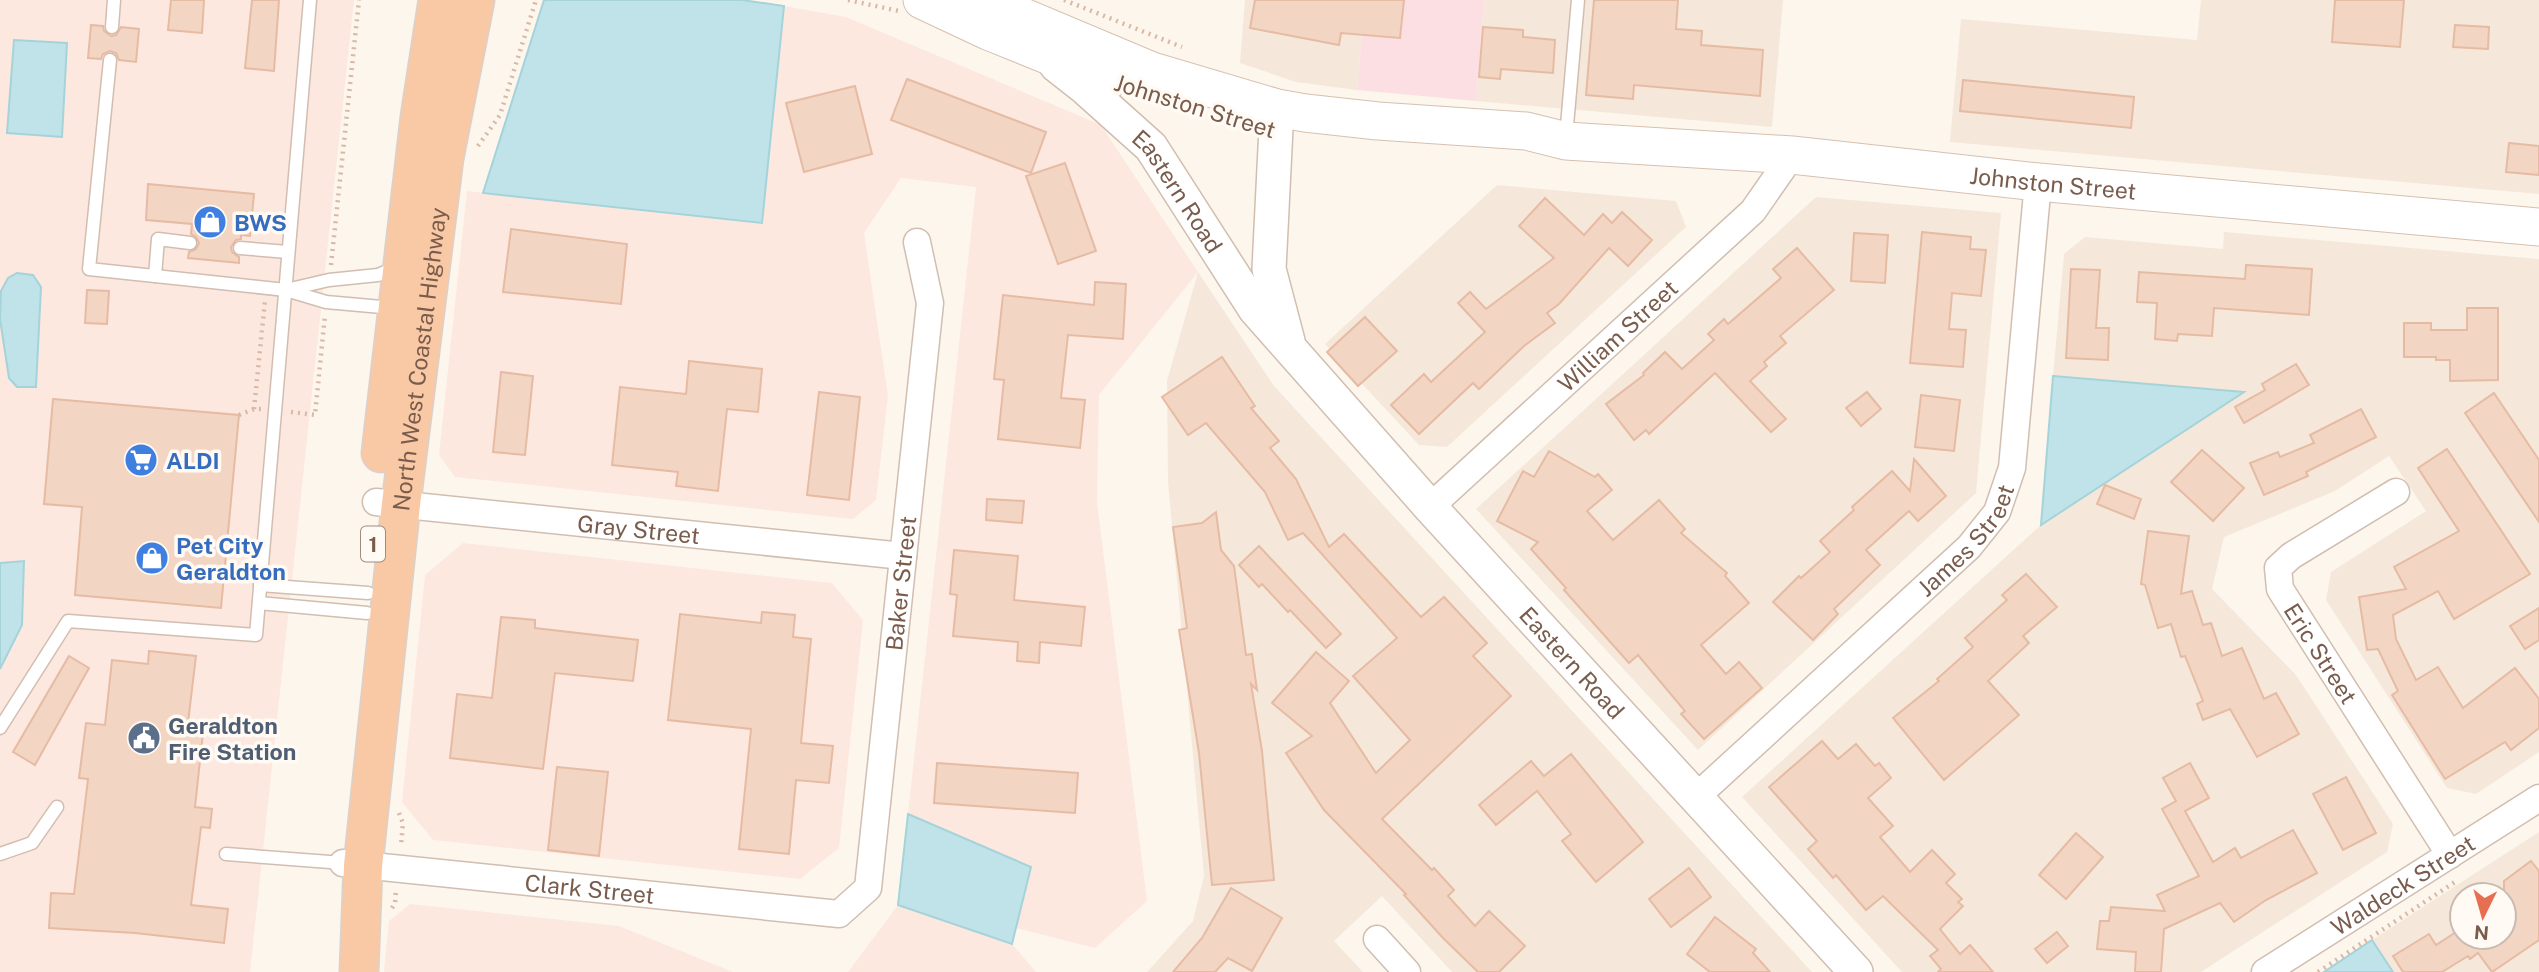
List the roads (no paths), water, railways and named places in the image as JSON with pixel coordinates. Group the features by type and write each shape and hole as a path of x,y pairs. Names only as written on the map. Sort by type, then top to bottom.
{"highway":[{"name":"North West Coastal Highway","path":"411,310 402,260 438,0"},
{"name":"North West Coastal Highway","path":"336,972 337,923 353,864 411,310 475,0"},
{"name":"North West Coastal Highway","path":"359,972 353,864 367,603 389,503"}],"main road":[{"name":"Johnston Street","path":"922,0 1141,94 1237,124 1277,120 1378,121 1526,131 1566,141 1792,155 2038,182 2539,227"},
{"name":"Johnston Street","path":"983,0 1277,120"}],"street":[{"name":"Eastern Road","path":"1040,52 1151,147 1255,309 1430,507 1856,972"},
{"name":"Eastern Road","path":"1277,120 1269,269 1291,350"},
{"name":"William Street","path":"1430,507 1753,211 1792,155"},
{"name":"James Street","path":"1696,797 1969,547 1997,512 2012,468 2038,182"},
{"name":"Baker Street","path":"839,914 868,888 930,303 917,242"},
{"name":"Eric Street","path":"2396,492 2291,556 2278,568 2280,589 2450,855"},
{"name":"Gray Street","path":"389,503 903,556"},
{"name":"Waldeck Street","path":"2264,972 2539,798"},
{"name":"Clark Street","path":"353,864 839,914"},
{"path":"1377,939 1407,972"}],"lane":[{"path":"112,27 114,0"},
{"path":"0,728 68,621 256,635 310,0"},
{"path":"1566,141 1577,0"},
{"path":"110,60 89,269 286,290 326,302 411,310"},
{"path":"155,276 158,239 190,243"},
{"path":"240,248 288,252"},
{"path":"286,290 329,280 378,275 396,269 402,260"},
{"path":"260,585 367,603"},
{"path":"258,603 367,603"},
{"path":"0,854 32,843 57,807"},
{"path":"226,854 353,864"}],"water":[{"path":"544,0 742,0 784,6 762,223 483,193"},
{"path":"14,40 67,43 62,137 7,133"},
{"path":"17,273 33,275 41,287 36,387 17,387 9,378 0,319 1,291 8,278"},
{"path":"2053,376 2244,392 2041,525"},
{"path":"24,561 22,625 0,669 0,563"},
{"path":"908,814 1031,867 1012,944 898,905"},
{"path":"2372,940 2393,972 2324,972"}],"place":[{"name":"BWS","path":"210,222"},
{"name":"ALDI","path":"141,460"},
{"name":"Pet City Geraldton","path":"152,558"},
{"name":"Geraldton Fire Station","path":"144,738"}]}
